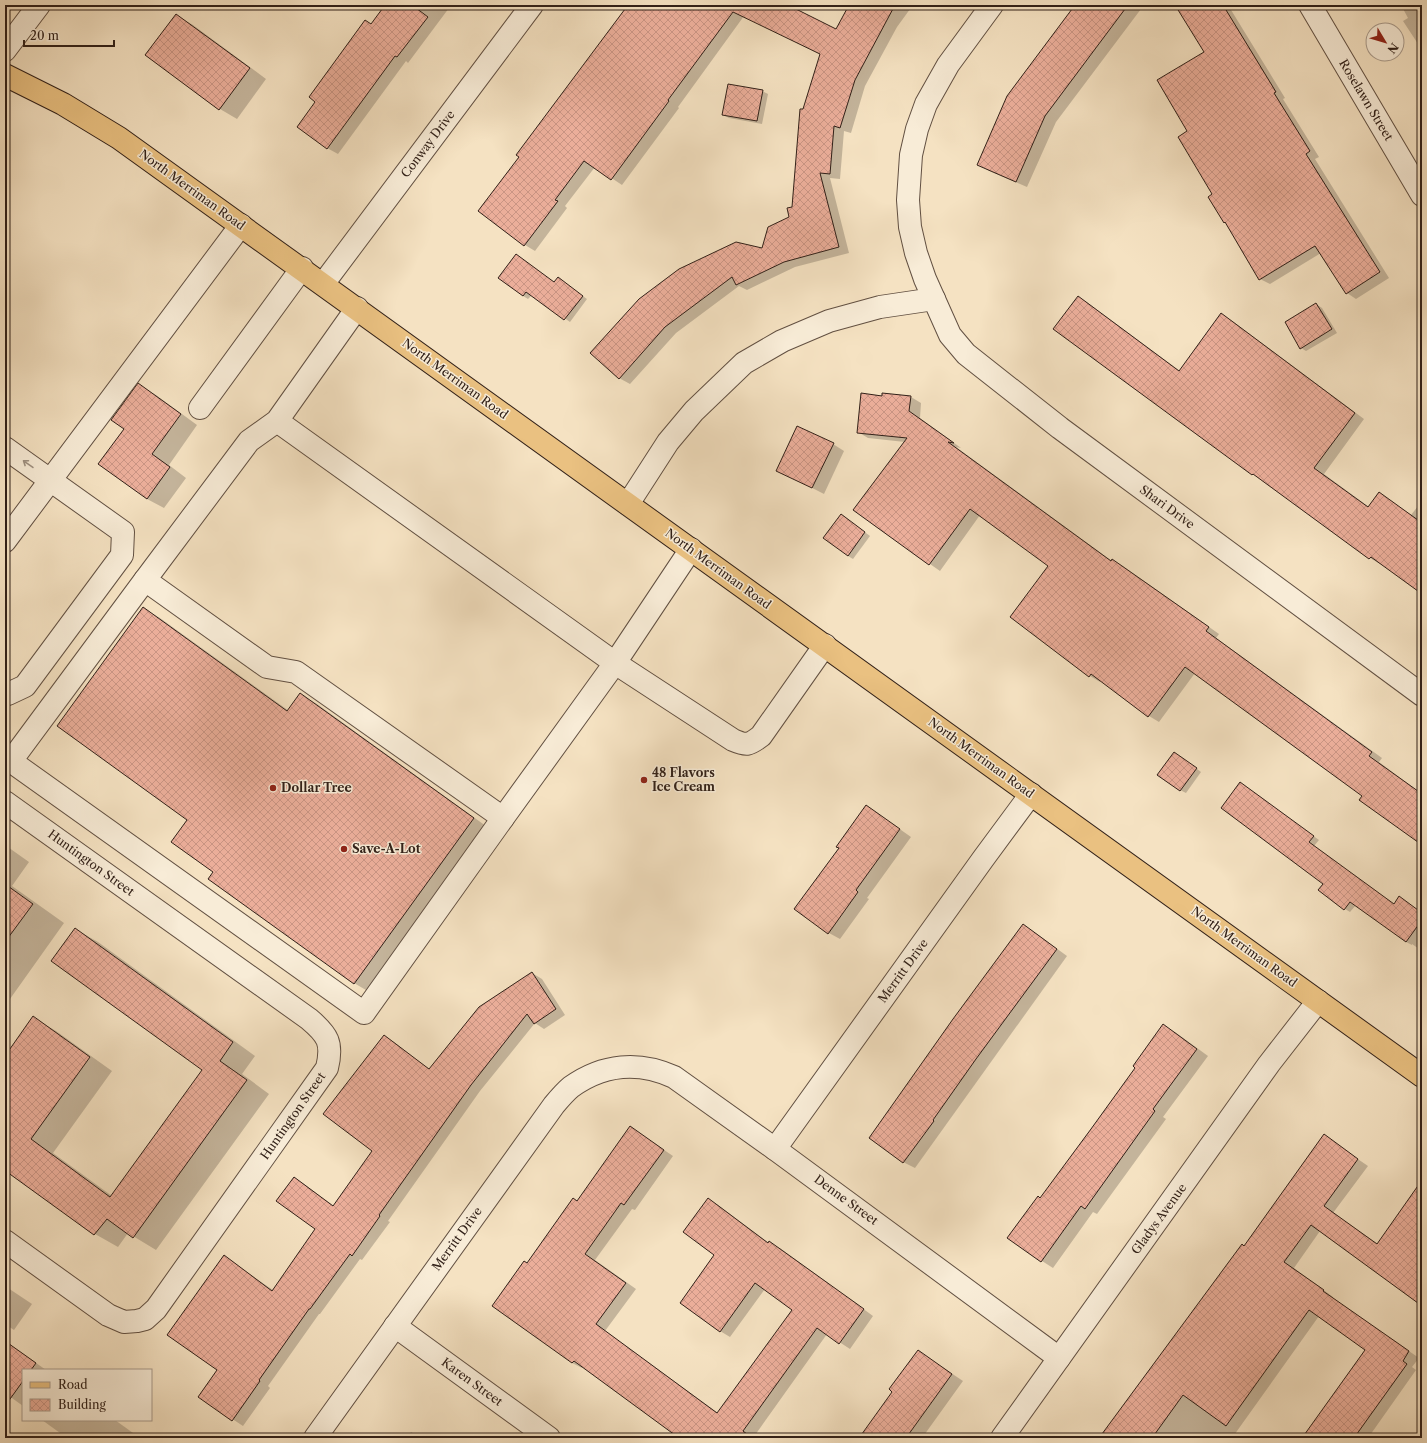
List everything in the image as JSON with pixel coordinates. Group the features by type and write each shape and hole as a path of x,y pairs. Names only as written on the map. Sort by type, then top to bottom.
{"main road":[{"name":"North Merriman Road","path":"5,75 63,104 119,138 302,268 1422,1076"}],"street":[{"path":"5,50 39,5"},
{"name":"Conway Drive","path":"323,284 532,5"},
{"name":"Shari Drive","path":"992,5 948,65 926,104 917,129 911,155 908,200 910,227 916,254 925,279 950,335 966,354 1060,428 1422,696"},
{"name":"Roselawn Street","path":"1310,5 1422,194"},
{"path":"5,541 241,225"},
{"path":"200,408 302,268"},
{"path":"628,504 668,442 694,411 744,363 782,341 829,321 880,307 934,299"},
{"path":"357,308 277,421 249,441 8,759 364,1014 615,663 691,549"},
{"path":"277,421 615,663 743,745 751,744 761,736 825,646"},
{"path":"5,448 123,532 122,555 25,686 6,693"},
{"path":"145,580 268,667 296,672 503,818"},
{"name":"Merritt Drive","path":"775,1149 1031,794"},
{"name":"Huntington Street","path":"5,802 309,1019 321,1029 328,1040 330,1053 327,1068 156,1309 145,1319 124,1322 108,1315 5,1241"},
{"name":"Gladys Avenue","path":"1002,1438 1269,1064 1318,1001"},
{"name":"Merritt Drive","path":"315,1438 554,1105 570,1088 590,1076 612,1068 622,1067"},
{"name":"Denne Street","path":"622,1067 647,1068 674,1077 775,1149 1059,1358"},
{"name":"Karen Street","path":"394,1326 549,1438"}],"building":[{"path":"385,5 412,5 428,17 397,57 395,56 327,149 297,127 315,102 309,97 365,20 371,24"},
{"path":"628,5 788,5 836,29 849,5 895,5 855,80 840,128 834,126 830,174 820,173 839,247 784,262 736,285 732,277 665,327 619,379 590,353 639,299 679,269 736,242 762,248 768,227 789,217 787,208 792,207 800,109 803,109 820,54 733,12 611,180 584,161 555,200 558,201 524,246 478,211 519,157 516,155"},
{"path":"1075,5 1128,5 1045,116 1016,182 977,165 1007,96"},
{"path":"1175,5 1223,5 1276,92 1274,93 1310,151 1306,154 1380,272 1346,294 1315,246 1259,280 1225,222 1224,223 1208,197 1212,194 1178,137 1187,131 1157,80 1204,52"},
{"path":"176,14 250,68 219,110 145,55"},
{"path":"728,84 763,90 757,121 722,115"},
{"path":"516,254 554,282 558,277 583,296 564,320 526,292 523,296 498,278"},
{"path":"1078,296 1179,371 1221,313 1355,413 1314,468 1368,507 1379,492 1422,523 1422,594 1371,557 1369,559 1253,474 1252,475 1053,329"},
{"path":"1316,303 1332,329 1300,349 1285,322"},
{"path":"138,383 181,414 152,454 170,467 147,499 98,464 124,429 111,420"},
{"path":"861,393 882,396 882,393 911,396 909,411 954,443 948,442 1111,561 1112,559 1209,627 1206,631 1372,752 1369,756 1422,794 1422,845 1359,800 1362,796 1185,667 1148,717 1091,674 1089,677 1010,617 1048,566 970,509 929,565 853,510 907,438 857,433"},
{"path":"797,426 834,443 812,488 776,471"},
{"path":"841,514 865,532 848,556 823,538"},
{"path":"143,607 287,711 300,693 474,818 354,984 208,879 213,872 171,842 187,820 57,726"},
{"path":"1174,752 1197,768 1180,791 1157,775"},
{"path":"1240,782 1314,836 1309,842 1394,904 1399,896 1422,913 1422,920 1406,942 1350,902 1344,910 1318,890 1323,884 1221,808"},
{"path":"866,805 900,829 856,890 858,892 828,934 794,909 839,848 836,847"},
{"path":"5,884 33,904 5,942"},
{"path":"1023,924 1057,949 976,1059 933,1120 934,1121 903,1163 869,1138 953,1019"},
{"path":"75,928 233,1042 220,1061 247,1080 133,1238 107,1219 94,1235 7,1172 5,1175 5,1056 33,1016 90,1057 31,1139 110,1197 202,1070 51,961"},
{"path":"532,972 556,1009 534,1024 527,1014 471,1085 379,1215 380,1216 352,1256 350,1254 309,1309 232,1421 198,1397 217,1370 167,1335 224,1255 272,1291 315,1229 276,1201 294,1177 333,1206 372,1151 323,1114 384,1035 429,1069 479,1007"},
{"path":"1163,1024 1197,1049 1153,1109 1155,1111 1085,1209 1081,1206 1041,1262 1007,1238 1038,1196 1040,1198 1091,1129 1135,1068 1133,1066"},
{"path":"630,1126 664,1150 624,1205 621,1203 585,1254 626,1283 596,1324 717,1413 792,1310 755,1283 720,1332 680,1303 714,1255 683,1232 708,1198 768,1243 769,1241 864,1309 839,1344 817,1328 743,1431 752,1438 679,1438 574,1361 572,1363 492,1306 524,1261 527,1263 573,1198 577,1201"},
{"path":"1324,1134 1358,1159 1324,1206 1377,1244 1422,1180 1422,1306 1311,1225 1284,1262 1409,1351 1403,1361 1407,1364 1354,1438 1302,1438 1365,1350 1309,1310 1226,1426 1183,1395 1152,1438 1099,1438 1242,1244 1244,1246"},
{"path":"5,1341 36,1363 32,1369 22,1369 22,1382 5,1406"},
{"path":"918,1350 952,1374 906,1438 859,1438 892,1392 889,1389"}],"place":[{"name":"48 Flavors Ice Cream","path":"644,780"},
{"name":"Dollar Tree","path":"273,788"},
{"name":"Save-A-Lot","path":"344,849"}]}
